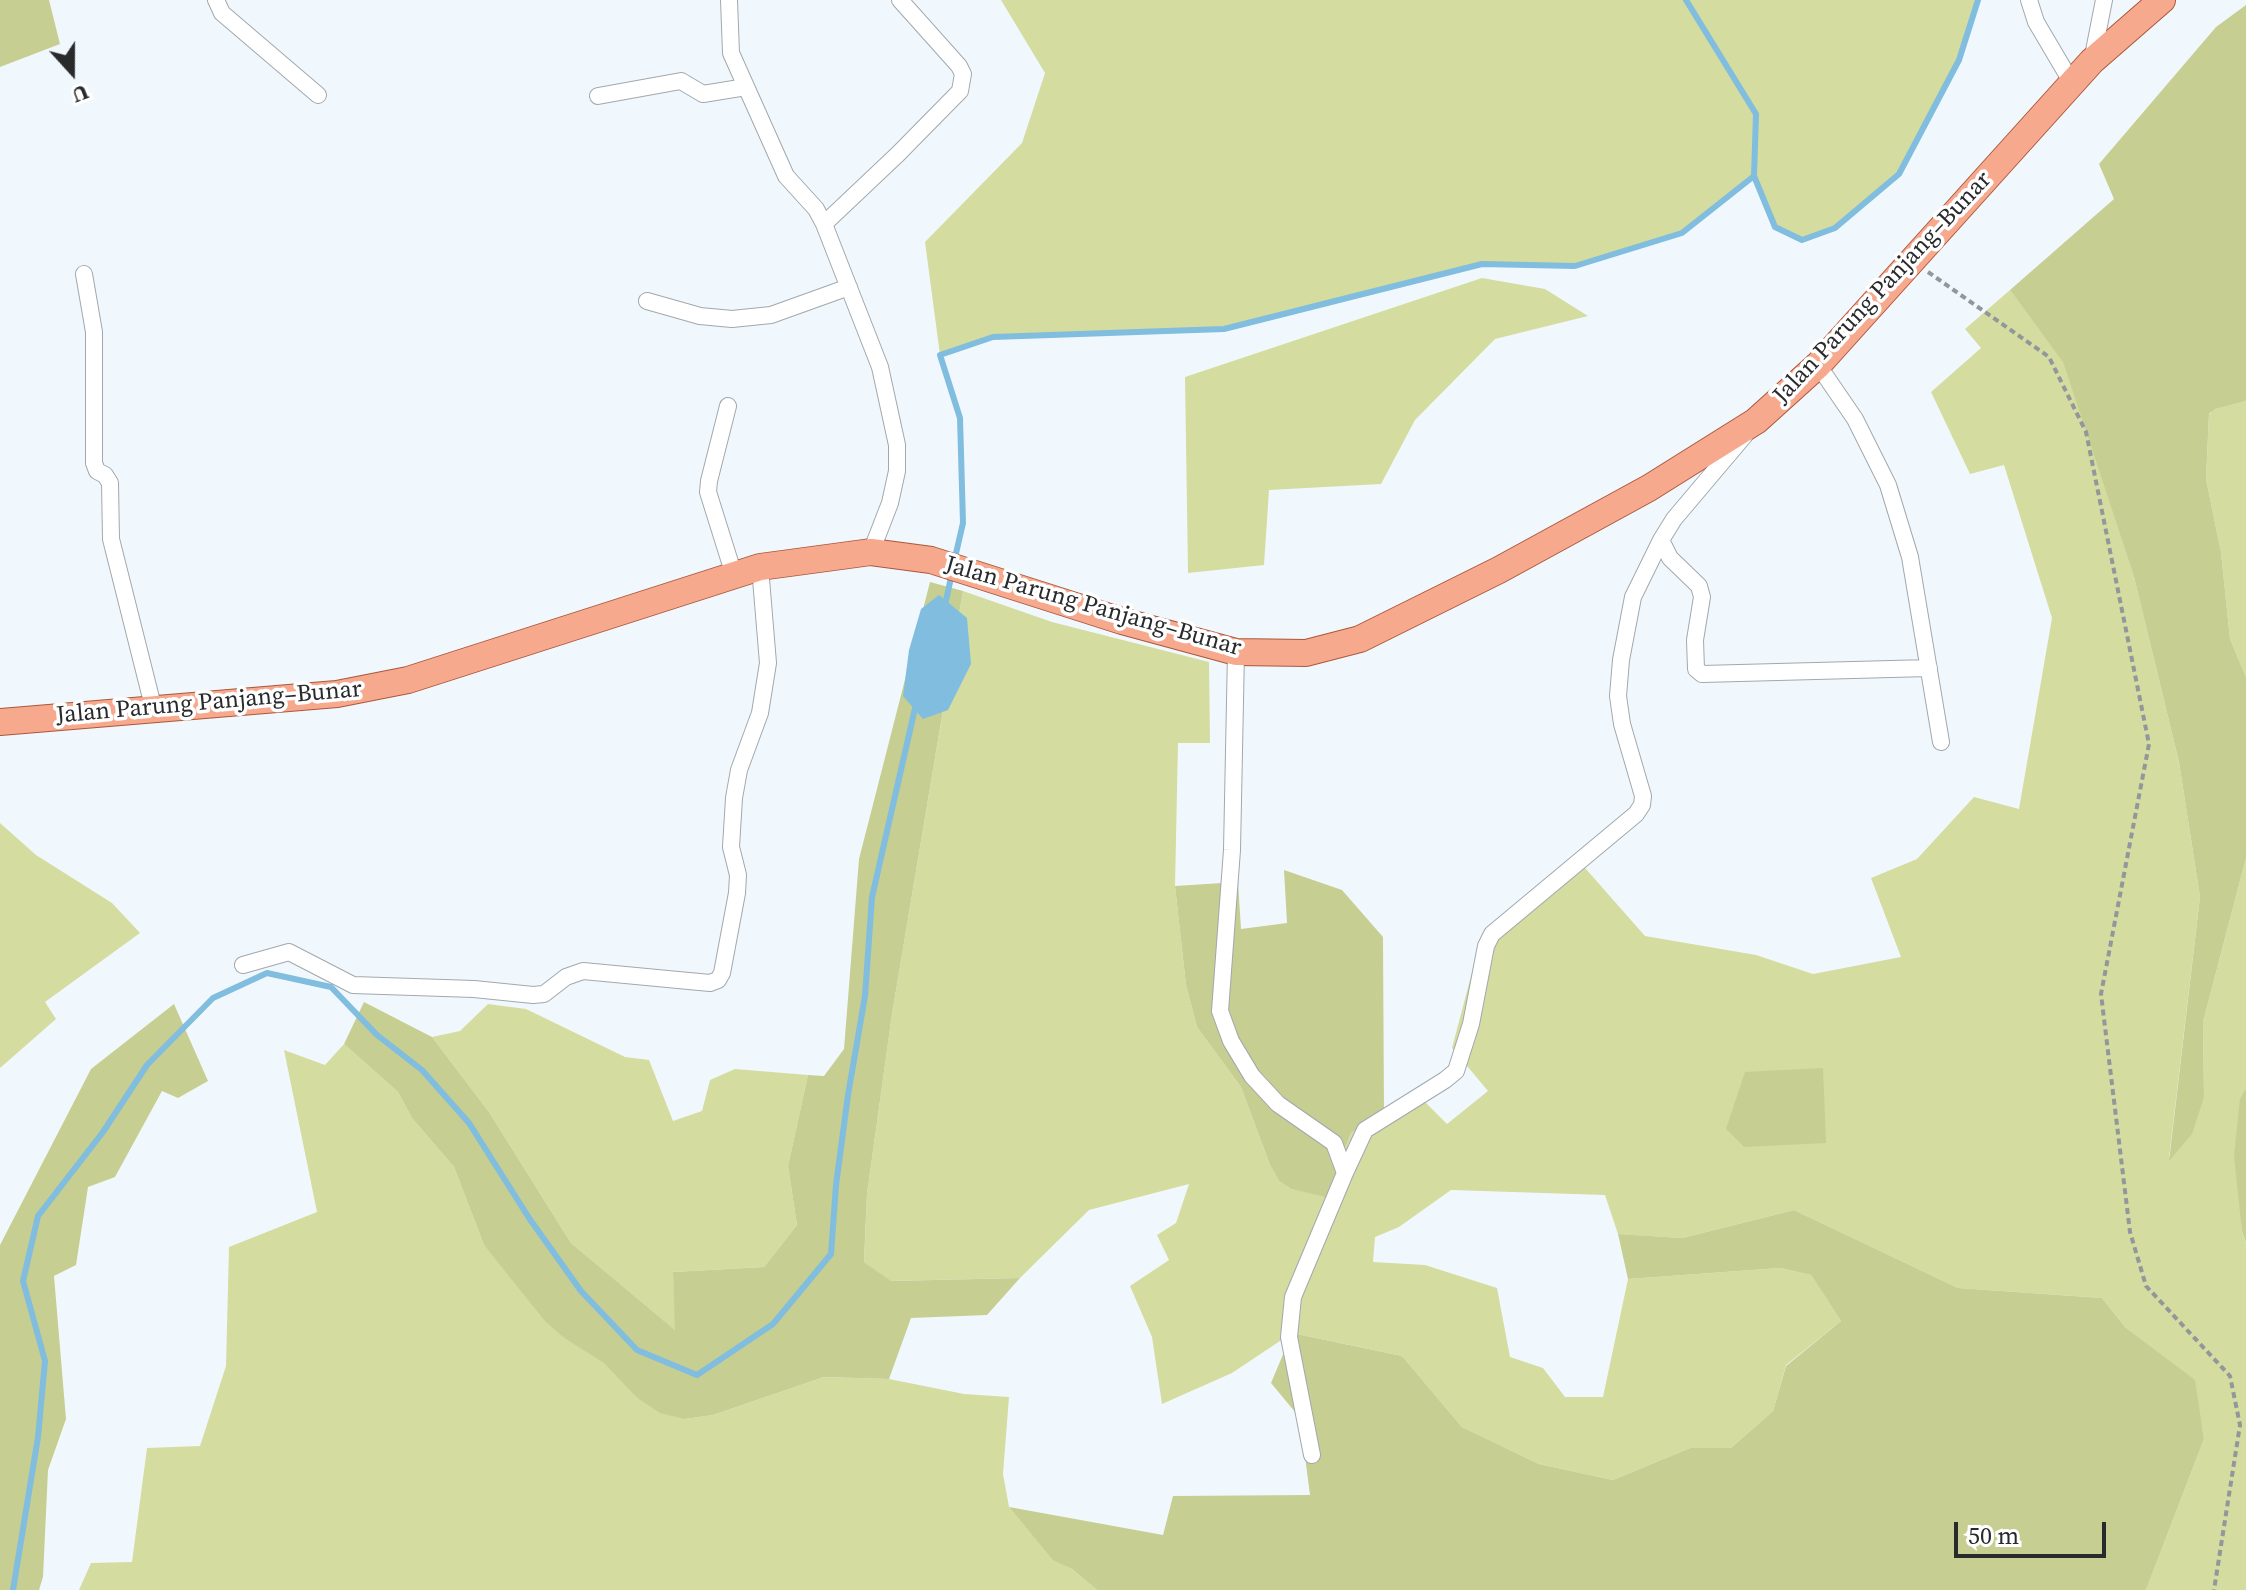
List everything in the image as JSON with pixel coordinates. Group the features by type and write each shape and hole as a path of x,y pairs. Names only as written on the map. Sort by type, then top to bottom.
{"main road":[{"name":"Jalan Parung Panjang–Bunar","path":"0,722 337,694 408,680 760,567 871,552 931,560 1122,621 1236,652 1306,653 1360,639 1499,570 1649,488 1756,421 1818,365 2092,61 2162,0"}],"street":[{"path":"216,0 222,13 318,95"},
{"path":"729,0 731,53 786,176 816,209 824,224 880,367 897,445 897,471 890,503 871,552"},
{"path":"824,224 960,91 963,74 959,66 900,0"},
{"path":"2029,0 2036,22 2072,83"},
{"path":"2092,61 2104,0"},
{"path":"598,96 681,81 703,94 746,87"},
{"path":"84,274 94,332 94,463 97,471 105,475 110,483 111,539 154,710"},
{"path":"647,301 700,316 732,319 771,315 849,287"},
{"path":"1818,365 1855,419 1888,485 1910,557 1941,742"},
{"path":"728,406 708,492 734,575"},
{"path":"1312,1455 1289,1337 1293,1297 1345,1173 1365,1130 1456,1071 1471,1024 1486,946 1492,934 1636,814 1642,805 1643,796 1622,724 1618,696 1621,660 1633,597 1674,519 1756,421"},
{"path":"1661,540 1670,558 1699,586 1702,597 1695,640 1696,669 1702,674 1929,668"},
{"path":"243,965 289,952 353,985 474,989 533,995 544,994 566,977 583,971 710,983 718,980 722,973 737,893 738,875 731,847 734,798 739,770 760,713 768,663 760,567"},
{"path":"1236,652 1232,850 1220,1011 1231,1041 1252,1076 1278,1104 1334,1143 1345,1173"}],"path":[{"path":"1913,262 2049,357 2086,432 2149,744 2101,994 2130,1232 2146,1286 2230,1376 2240,1425 2214,1590"}],"green space":[{"path":"0,0 49,0 60,44 0,67"},
{"path":"1001,0 1978,0 1959,60 1899,174 1835,228 1802,240 1775,227 1754,177 1682,233 1575,266 1482,264 1224,329 993,337 940,355 925,242 1022,143 1045,73"},
{"path":"2246,5 2246,401 2215,409 2209,414 2206,479 2221,552 2230,639 2246,677 2246,858 2203,1022 2204,1097 2192,1134 2169,1161 2200,897 2179,762 2134,577 2063,362 2010,290 2114,199 2099,164 2216,27"},
{"path":"1482,278 1545,289 1588,316 1495,339 1415,420 1381,484 1269,490 1264,565 1188,573 1185,377"},
{"path":"2010,290 2063,361 2134,577 2179,762 2200,897 2169,1158 2204,1097 2203,1022 2246,858 2246,1088 2240,1100 2242,1231 2246,1244 2246,1590 2146,1590 2204,1439 2194,1380 2125,1327 2102,1298 1958,1288 1794,1210 1682,1238 1618,1234 1605,1195 1451,1190 1399,1227 1375,1237 1373,1262 1425,1265 1497,1288 1510,1357 1543,1368 1565,1397 1603,1397 1628,1279 1780,1268 1811,1275 1841,1321 1786,1365 1773,1411 1731,1448 1690,1448 1613,1480 1539,1464 1462,1427 1402,1356 1292,1333 1232,1373 1162,1404 1152,1337 1130,1286 1169,1260 1157,1235 1176,1223 1189,1184 1089,1210 1020,1278 890,1281 864,1262 867,1194 892,1014 963,591 1052,622 1209,662 1210,743 1178,743 1175,886 1186,985 1197,1027 1241,1087 1279,1181 1291,1189 1326,1196 1351,1133 1416,1093 1447,1124 1488,1091 1452,1048 1480,942 1578,860 1645,936 1756,955 1813,974 1901,957 1871,878 1917,859 1974,797 2019,809 2052,618 2004,465 1970,474 1931,392 1981,348 1965,329"},
{"path":"2246,401 2246,677 2230,639 2221,552 2206,479 2209,415 2214,409"},
{"path":"930,582 963,591 892,1014 867,1194 864,1262 891,1281 1020,1278 987,1315 911,1318 889,1379 824,1377 713,1415 685,1419 660,1413 636,1397 604,1363 564,1338 545,1321 484,1245 454,1167 412,1118 398,1092 344,1044 364,1002 432,1037 489,1112 571,1243 675,1330 673,1272 764,1267 797,1225 788,1166 808,1075 824,1076 844,1049 859,859"},
{"path":"0,823 36,855 112,903 140,933 45,1002 56,1019 0,1068"},
{"path":"1284,870 1342,890 1383,937 1384,1113 1351,1133 1326,1197 1291,1189 1279,1181 1241,1087 1197,1027 1186,985 1175,886 1238,882 1241,929 1287,923"},
{"path":"174,1004 208,1081 178,1098 162,1091 115,1177 88,1187 76,1265 54,1276 66,1419 48,1470 43,1577 39,1590 0,1590 0,1245 91,1069"},
{"path":"488,1004 526,1009 625,1057 649,1060 673,1121 702,1111 710,1080 735,1069 808,1075 788,1166 797,1225 764,1267 673,1272 676,1331 571,1243 489,1112 432,1037 460,1031"},
{"path":"344,1044 398,1092 412,1118 454,1167 484,1245 564,1338 605,1363 636,1397 685,1419 713,1415 824,1377 889,1379 964,1394 1009,1397 1003,1474 1009,1507 1053,1559 1072,1569 1097,1590 79,1590 91,1563 132,1562 147,1448 200,1446 226,1366 229,1247 317,1212 284,1050 325,1065"},
{"path":"1823,1068 1826,1143 1744,1147 1726,1129 1745,1072"},
{"path":"2246,1088 2246,1243 2234,1156 2240,1099"},
{"path":"1794,1210 1958,1288 2102,1298 2125,1327 2195,1380 2204,1439 2146,1590 1097,1590 1072,1569 1053,1560 1009,1507 1163,1535 1173,1496 1310,1495 1300,1418 1271,1383 1292,1333 1402,1356 1462,1427 1539,1464 1613,1480 1690,1448 1731,1448 1773,1411 1786,1366 1841,1321 1811,1275 1780,1268 1628,1279 1618,1234 1682,1238"}],"water":[{"path":"939,595 967,618 971,664 948,710 923,719 903,696 909,650 921,609"}],"waterway":[{"path":"1686,0 1756,114 1754,176 1775,227 1802,240 1835,228 1899,174 1959,60 1978,0"},
{"path":"954,562 963,523 960,418 940,355 993,337 1224,329 1482,264 1575,266 1682,233 1754,176"},
{"path":"945,605 952,573"},
{"path":"13,1590 38,1437 45,1361 23,1281 38,1216 103,1132 147,1065 213,998 267,973 331,987 377,1035 422,1070 469,1123 529,1218 581,1291 637,1350 697,1375 773,1324 831,1254 836,1185 865,996 872,897 916,704"}]}
